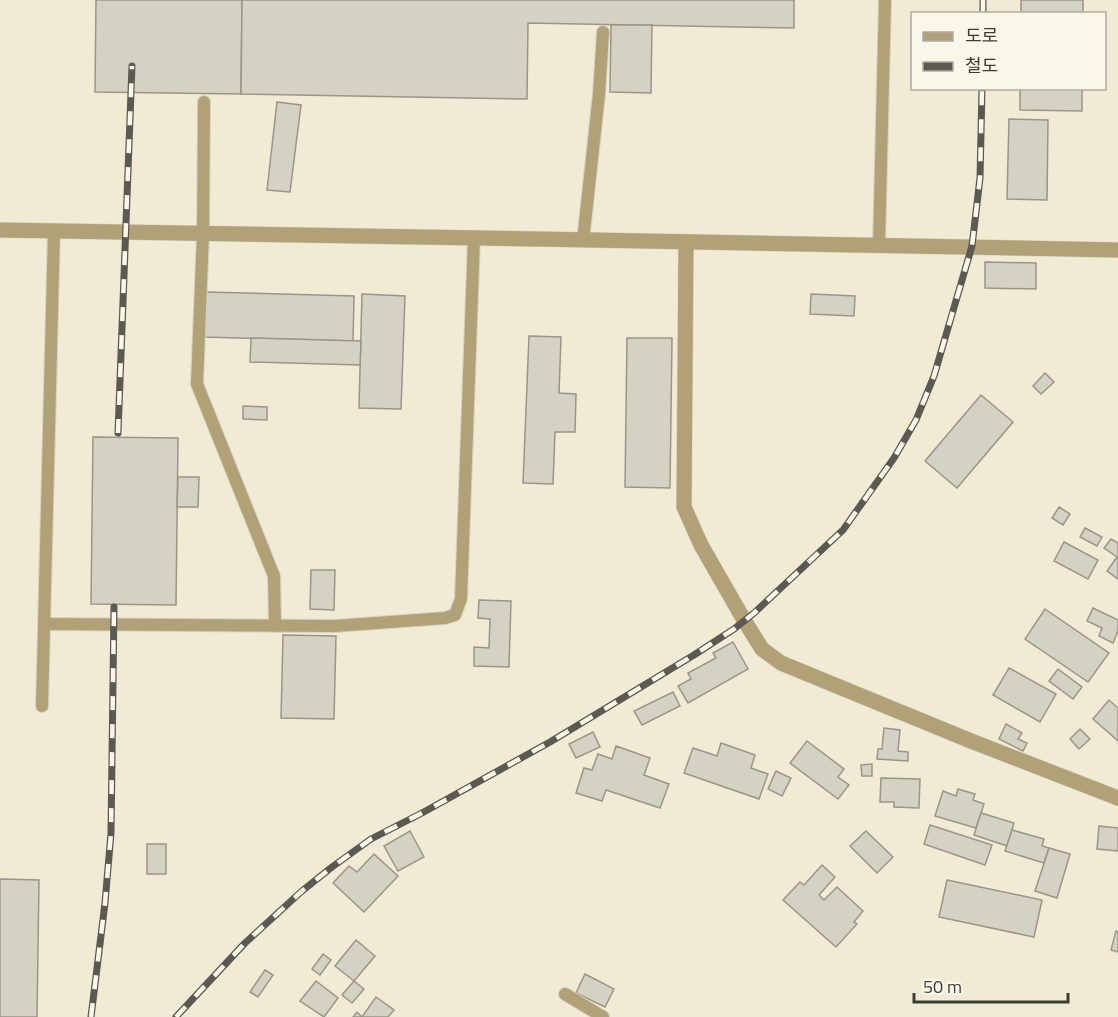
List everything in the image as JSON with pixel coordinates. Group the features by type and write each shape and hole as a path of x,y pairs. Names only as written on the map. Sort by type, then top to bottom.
{"street":[{"path":"0,230 1118,250"},
{"path":"686,242 684,507 701,545 762,649 781,663 1118,798"}],"lane":[{"path":"879,244 885,0"},
{"path":"583,241 599,94 603,32"},
{"path":"204,102 203,234 197,384 274,576 275,626"},
{"path":"42,706 54,231"},
{"path":"45,624 335,626 445,618 455,615 461,599 474,238"},
{"path":"566,994 603,1017"}],"shaded area":[{"path":"0,0 1118,0 1118,1017 0,1017"}],"building":[{"path":"96,0 242,0 241,94 95,92"},
{"path":"242,0 794,0 794,28 528,23 527,99 241,94"},
{"path":"1021,0 1083,0 1083,12 1021,12"},
{"path":"611,25 652,25 651,93 610,92"},
{"path":"1020,90 1082,90 1082,111 1020,110"},
{"path":"277,102 301,105 290,192 267,190"},
{"path":"1009,119 1048,120 1047,200 1007,199"},
{"path":"985,262 1036,263 1036,289 985,288"},
{"path":"206,292 354,296 353,341 204,337"},
{"path":"362,294 405,296 401,409 359,408"},
{"path":"811,294 855,296 854,316 810,314"},
{"path":"529,336 561,337 559,393 576,394 575,432 555,432 553,484 523,483"},
{"path":"251,338 361,341 360,365 250,362"},
{"path":"627,338 672,338 670,488 625,487"},
{"path":"1045,373 1054,382 1041,394 1033,386"},
{"path":"981,395 1013,422 957,488 925,461"},
{"path":"243,406 267,407 267,420 243,419"},
{"path":"93,437 178,438 176,605 91,604"},
{"path":"178,477 199,477 198,507 177,507"},
{"path":"1059,507 1070,514 1063,525 1052,518"},
{"path":"1085,528 1102,537 1097,546 1080,537"},
{"path":"1111,539 1118,543 1118,579 1107,571 1117,557 1104,548"},
{"path":"1064,542 1098,560 1088,579 1054,561"},
{"path":"311,570 335,570 334,610 310,609"},
{"path":"479,600 511,601 509,667 474,666 474,647 489,648 490,619 478,618"},
{"path":"1093,608 1118,620 1118,631 1113,643 1099,636 1102,628 1087,621"},
{"path":"1045,609 1109,653 1088,682 1025,639"},
{"path":"283,635 336,636 334,719 281,718"},
{"path":"733,642 748,669 688,703 678,686 691,679 688,673 716,658 713,653"},
{"path":"1009,668 1056,694 1040,722 993,695"},
{"path":"1058,669 1082,687 1073,699 1049,681"},
{"path":"673,692 680,706 642,725 634,711"},
{"path":"1109,700 1118,708 1118,741 1093,719"},
{"path":"1006,724 1022,733 1018,739 1027,743 1023,751 999,739"},
{"path":"884,728 900,730 898,751 908,752 908,761 877,759 878,749 882,749"},
{"path":"1080,729 1090,739 1079,749 1070,739"},
{"path":"593,732 600,747 576,758 569,744"},
{"path":"807,741 844,769 838,777 849,785 838,799 790,763"},
{"path":"721,743 755,755 751,768 768,774 759,799 684,773 693,748 717,756"},
{"path":"616,746 650,758 644,775 669,784 660,808 606,790 602,801 576,793 584,768 592,770 598,754 612,759"},
{"path":"872,764 872,776 862,776 861,765"},
{"path":"776,771 791,778 782,796 768,789"},
{"path":"881,778 920,779 919,808 894,807 894,802 880,802"},
{"path":"958,789 975,794 973,800 984,804 976,828 935,816 943,791 956,796"},
{"path":"981,813 1014,823 1007,846 974,835"},
{"path":"930,825 992,845 985,865 924,844"},
{"path":"1099,826 1118,828 1118,851 1097,849"},
{"path":"1012,830 1044,839 1042,846 1049,848 1044,863 1005,851"},
{"path":"410,831 424,857 398,871 384,846"},
{"path":"866,831 893,857 877,873 850,846"},
{"path":"147,844 166,844 166,874 147,874"},
{"path":"1049,848 1070,854 1057,898 1035,891"},
{"path":"374,854 398,876 364,912 333,883 349,866 357,872"},
{"path":"822,865 835,877 819,895 824,900 837,887 863,911 854,922 857,924 836,947 783,900 800,882 804,885"},
{"path":"0,879 39,880 37,1017 0,1017"},
{"path":"947,880 1042,900 1034,937 939,917"},
{"path":"1116,931 1118,932 1118,952 1111,950"},
{"path":"356,940 375,956 354,981 335,966"},
{"path":"323,954 331,960 320,975 312,969"},
{"path":"265,970 273,975 258,997 250,992"},
{"path":"585,974 614,989 605,1007 576,993"},
{"path":"316,981 338,998 324,1017 300,1001"},
{"path":"354,981 364,989 352,1003 342,995"},
{"path":"376,997 394,1010 388,1017 362,1017"}],"railway":[{"path":"983,0 983,12"},
{"path":"118,433 132,66"},
{"path":"176,1017 245,943 332,867 371,839 550,742 734,629 843,530 894,458 916,420 934,376 972,246 980,178 982,90"},
{"path":"91,1017 111,833 114,607"}]}
